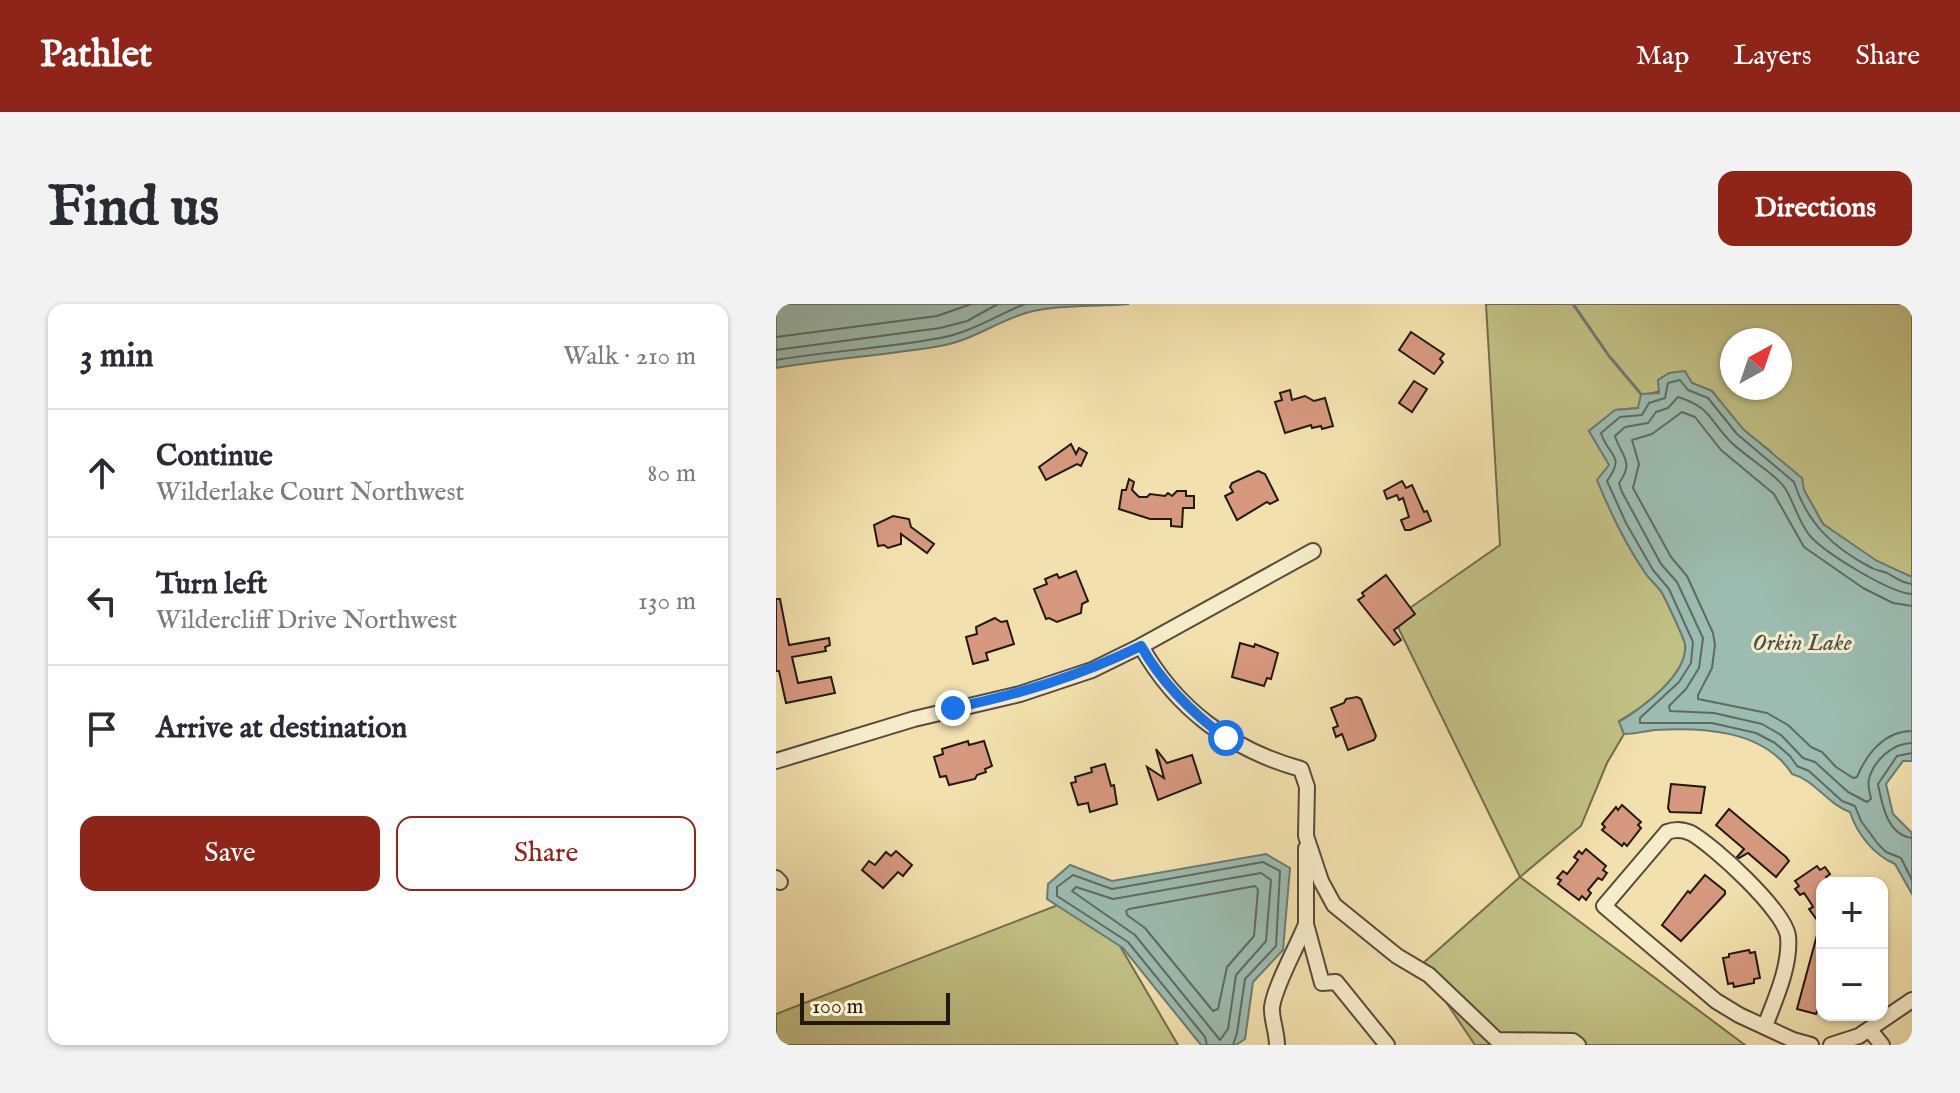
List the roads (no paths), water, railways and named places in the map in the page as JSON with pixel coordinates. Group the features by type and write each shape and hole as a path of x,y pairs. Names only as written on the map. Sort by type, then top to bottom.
{"street":[{"path":"776,761 914,719 1020,694 1092,670 1313,551"},
{"path":"1141,646 1150,663 1200,719 1226,738 1271,760 1301,769 1307,787 1306,924 1322,983 1336,982 1387,1045"},
{"path":"1765,1026 1779,988 1788,949 1788,935 1783,922 1757,889 1699,839 1682,830 1667,832 1604,906 1716,1001 1739,1015 1793,1040 1811,1045"},
{"path":"1306,836 1321,881 1334,905 1397,956 1429,975 1497,1040 1573,1041 1578,1045"},
{"path":"1277,1045 1277,1030 1271,1010 1306,924"},
{"path":"1831,1045 1859,1036 1912,1000"},
{"path":"1872,1028 1882,1045"}],"water":[{"path":"776,304 1129,304 1038,310 951,344 776,368"},
{"name":"Orkin Lake","path":"1685,371 1692,383 1712,391 1743,429 1802,478 1804,490 1823,524 1877,561 1912,577 1912,761 1903,761 1886,784 1893,814 1912,833 1912,894 1895,864 1880,855 1862,836 1850,812 1834,804 1808,781 1792,774 1766,748 1731,734 1693,729 1624,734 1619,722 1651,699 1672,678 1680,667 1685,644 1662,593 1639,563 1607,504 1597,480 1609,465 1589,431 1615,410 1638,408 1641,394 1659,393 1658,380 1669,373"},
{"path":"1266,854 1290,868 1283,950 1253,982 1245,1039 1236,1045 1201,1045 1123,948 1047,899 1048,884 1070,865 1112,881"}],"waterway":[{"path":"1573,304 1609,356 1641,394"}]}
